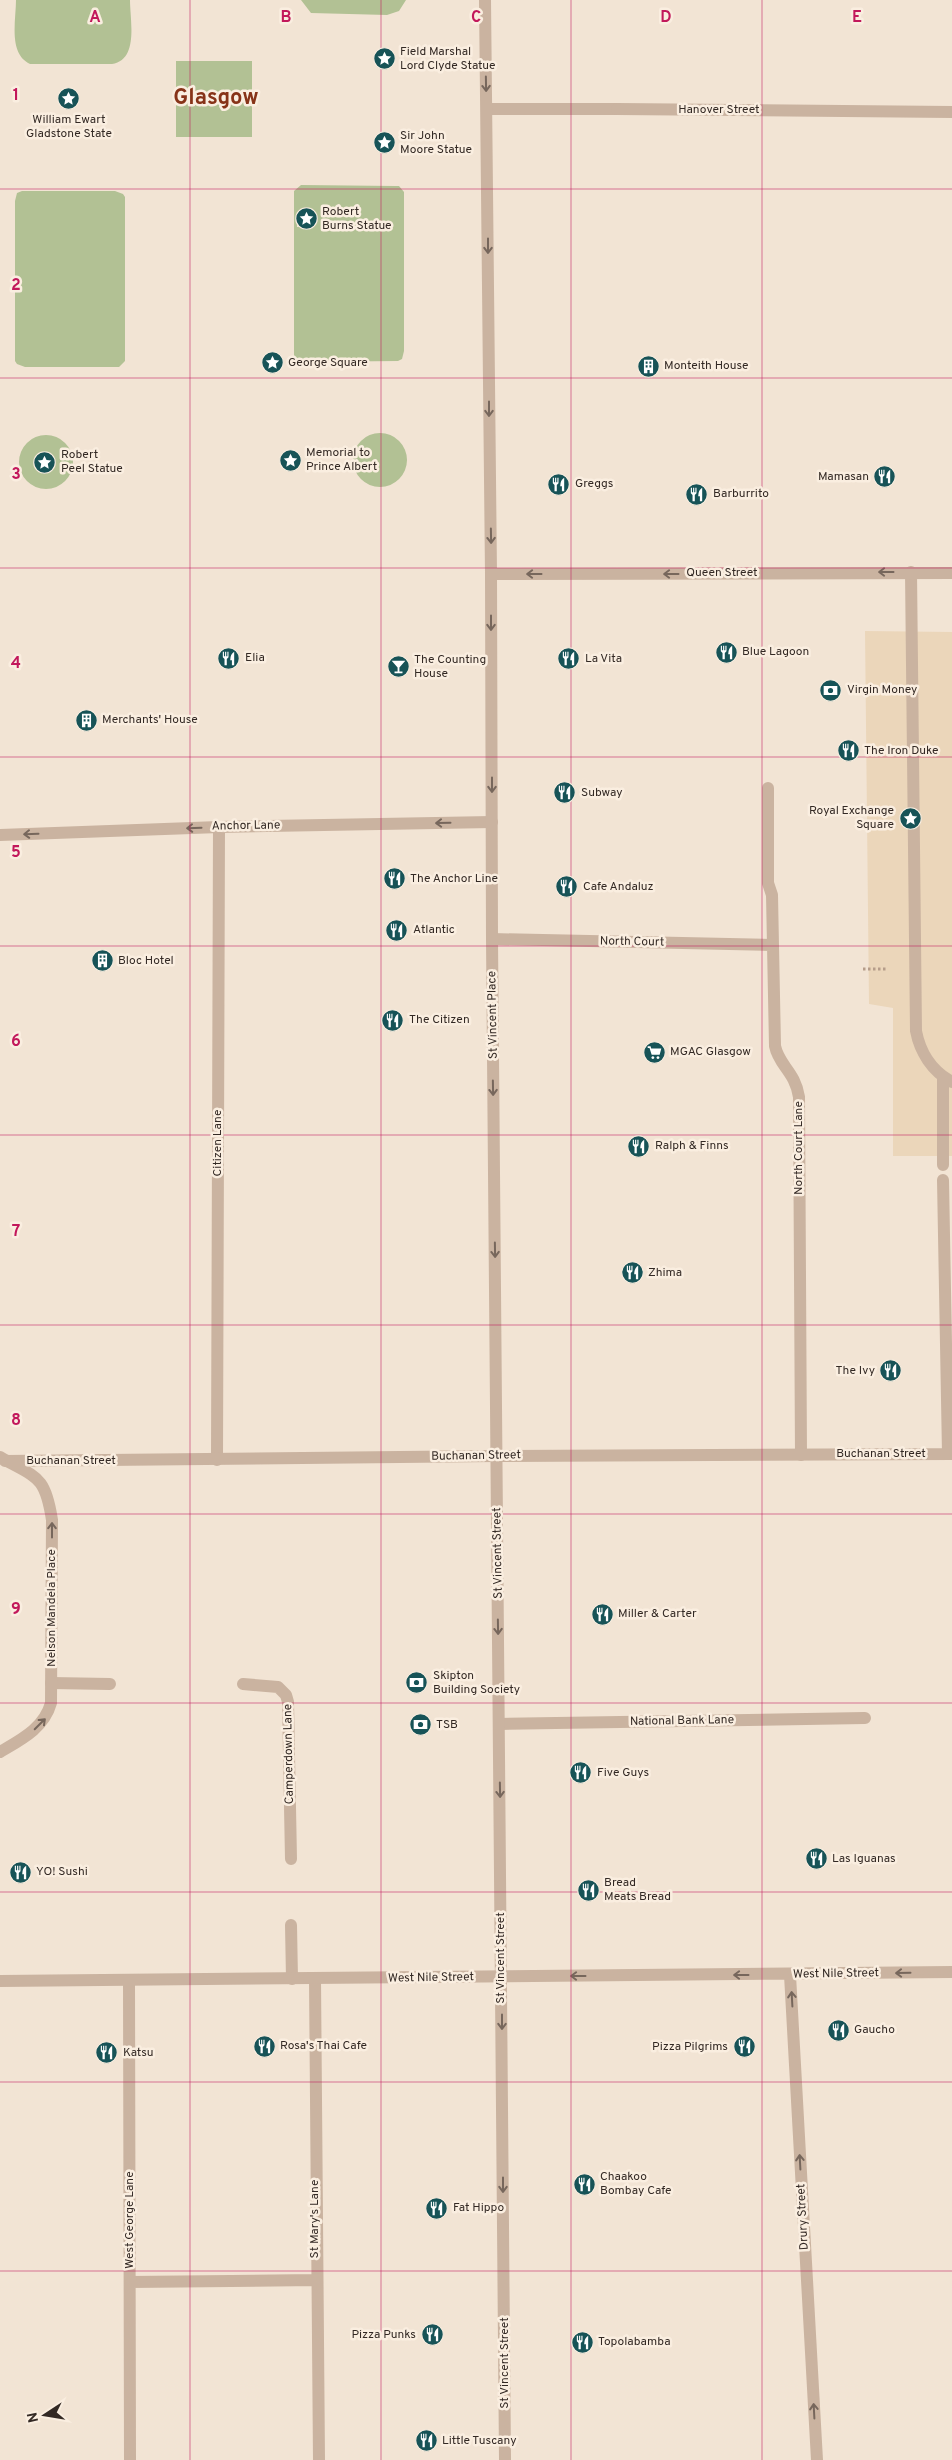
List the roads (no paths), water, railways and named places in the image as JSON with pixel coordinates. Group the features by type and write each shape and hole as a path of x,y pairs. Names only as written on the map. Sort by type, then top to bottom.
{"street":[{"path":"485,0 491,574"},
{"name":"Hanover Street","path":"486,109 952,112"},
{"path":"911,572 916,1031 923,1053 948,1079 943,1165"},
{"name":"Queen Street","path":"491,574 952,573"},
{"name":"St Vincent Place","path":"491,574 497,1456"},
{"name":"North Court Lane","path":"768,788 768,883 772,895 775,1046 781,1060 795,1079 799,1097 801,1455"},
{"name":"Anchor Lane","path":"0,835 219,826 492,822"},
{"name":"Citizen Lane","path":"217,1460 219,826"},
{"name":"North Court","path":"492,940 772,945"},
{"path":"944,1180 950,1454"},
{"name":"Buchanan Street","path":"3,1460 950,1454"},
{"name":"St Vincent Street","path":"497,1456 505,2460"},
{"name":"Nelson Mandela Place","path":"0,1752 35,1729 47,1717 51,1702 52,1520 49,1497 41,1482 28,1470 3,1460"},
{"path":"51,1683 110,1684"},
{"name":"Camperdown Lane","path":"243,1684 278,1687 283,1690 288,1702 291,1859"},
{"name":"National Bank Lane","path":"499,1724 865,1718"},
{"path":"291,1925 292,1979"},
{"name":"West Nile Street","path":"0,1981 952,1972"},
{"name":"Drury Street","path":"790,1975 817,2460"},
{"name":"St Mary's Lane","path":"315,1979 316,2280 319,2460"},
{"name":"West George Lane","path":"128,1981 130,2460"},
{"path":"130,2282 316,2280"}],"place":[{"name":"Field Marshal Lord Clyde Statue","path":"384,59"},
{"name":"William Ewart Gladstone State","path":"69,99"},
{"name":"Sir John Moore Statue","path":"384,143"},
{"name":"Robert Burns Statue","path":"306,219"},
{"name":"George Square","path":"272,363"},
{"name":"Monteith House","path":"648,366"},
{"name":"Memorial to Prince Albert","path":"290,460"},
{"name":"Robert Peel Statue","path":"45,462"},
{"name":"Mamasan","path":"885,477"},
{"name":"Greggs","path":"559,484"},
{"name":"Barburrito","path":"697,494"},
{"name":"Blue Lagoon","path":"726,652"},
{"name":"Elia","path":"229,658"},
{"name":"La Vita","path":"569,659"},
{"name":"The Counting House","path":"398,667"},
{"name":"Virgin Money","path":"831,690"},
{"name":"Merchants' House","path":"86,720"},
{"name":"The Iron Duke","path":"848,751"},
{"name":"Subway","path":"565,793"},
{"name":"Royal Exchange Square","path":"910,818"},
{"name":"The Anchor Line","path":"394,879"},
{"name":"Cafe Andaluz","path":"567,887"},
{"name":"Atlantic","path":"397,930"},
{"name":"Bloc Hotel","path":"102,961"},
{"name":"The Citizen","path":"393,1020"},
{"name":"MGAC Glasgow","path":"654,1052"},
{"name":"Ralph & Finns","path":"639,1146"},
{"name":"Zhima","path":"632,1273"},
{"name":"The Ivy","path":"891,1371"},
{"name":"Miller & Carter","path":"602,1614"},
{"name":"Skipton Building Society","path":"417,1683"},
{"name":"TSB","path":"420,1725"},
{"name":"Five Guys","path":"581,1773"},
{"name":"Las Iguanas","path":"816,1859"},
{"name":"YO! Sushi","path":"20,1872"},
{"name":"Bread Meats Bread","path":"588,1890"},
{"name":"Gaucho","path":"838,2030"},
{"name":"Rosa's Thai Cafe","path":"264,2046"},
{"name":"Pizza Pilgrims","path":"744,2047"},
{"name":"Katsu","path":"107,2053"},
{"name":"Chaakoo Bombay Cafe","path":"584,2184"},
{"name":"Fat Hippo","path":"437,2208"},
{"name":"Pizza Punks","path":"432,2335"},
{"name":"Topolabamba","path":"582,2342"},
{"name":"Little Tuscany","path":"426,2441"}],"district":[{"name":"Glasgow","path":"216,98"}]}
